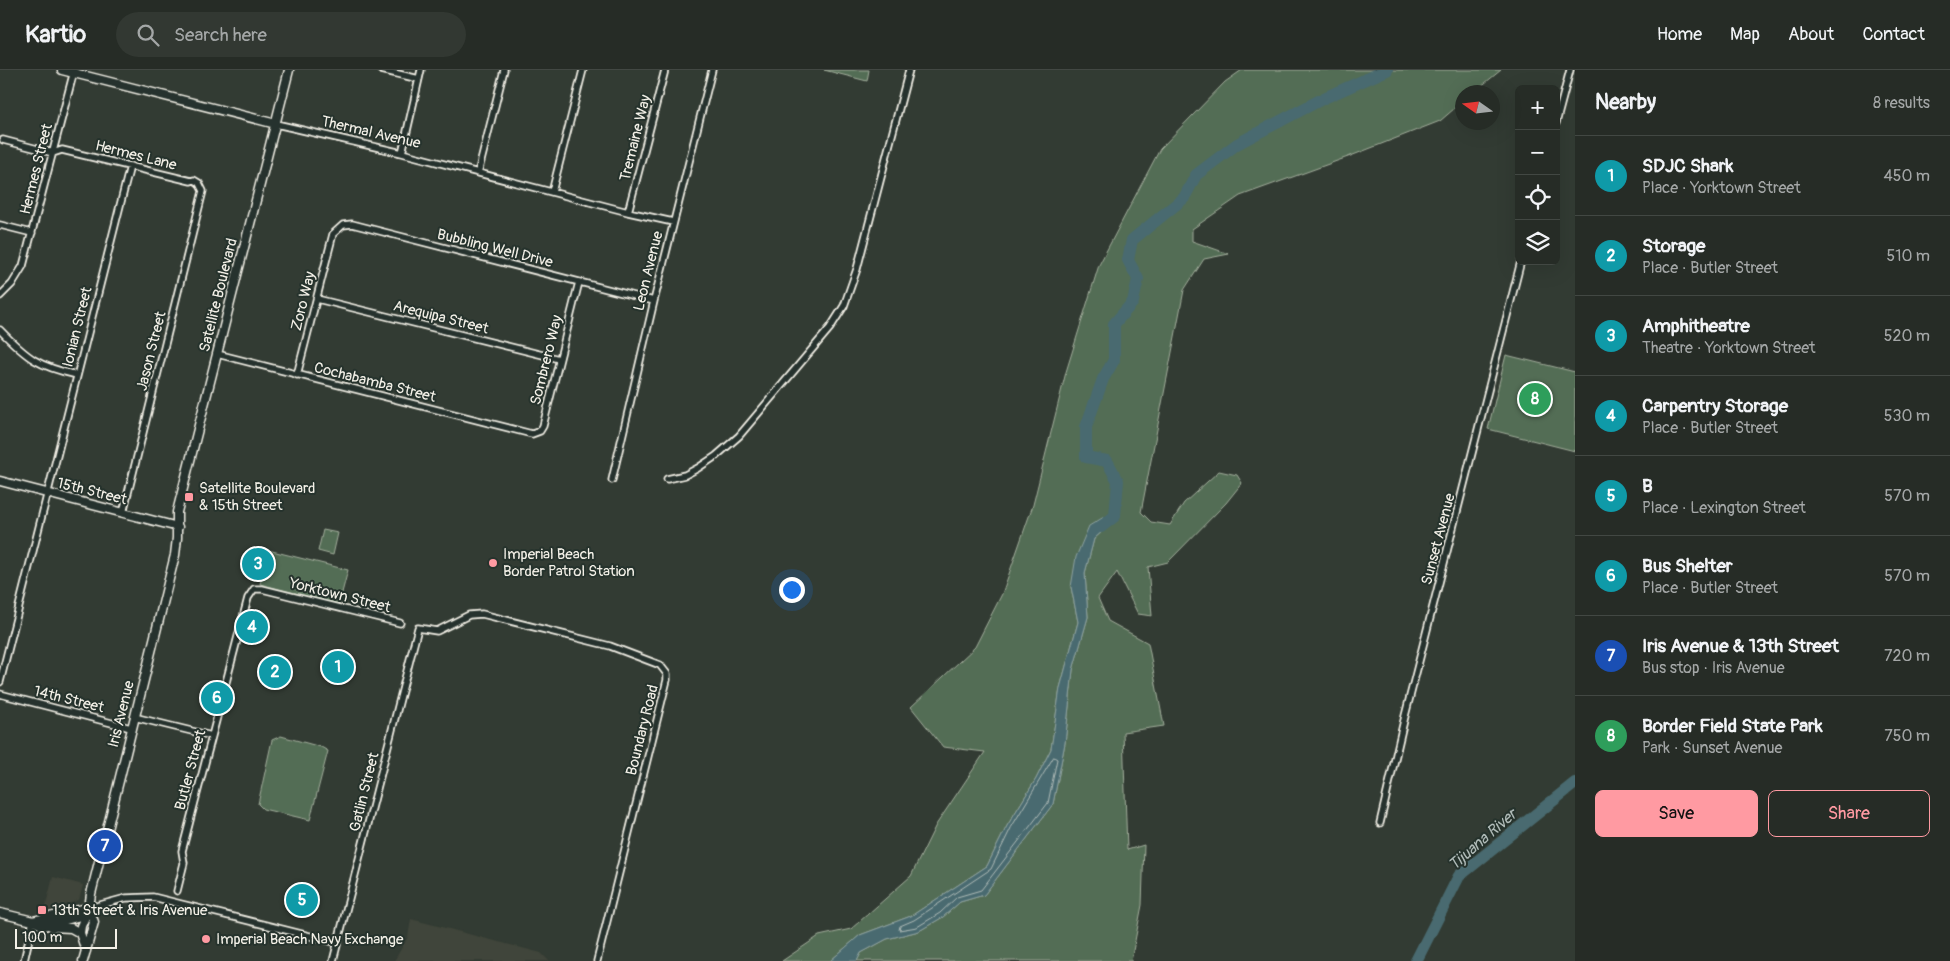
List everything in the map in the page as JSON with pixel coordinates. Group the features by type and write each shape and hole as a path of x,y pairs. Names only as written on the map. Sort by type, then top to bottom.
{"street":[{"name":"Thermal Avenue","path":"62,70 73,71 276,124 402,153 673,222"},
{"name":"Satellite Boulevard","path":"178,527 177,512 289,70"},
{"path":"381,70 419,79"},
{"path":"402,153 421,70"},
{"path":"478,173 504,70"},
{"path":"552,192 583,70"},
{"name":"Tremaine Way","path":"628,212 665,70"},
{"name":"Leon Avenue","path":"612,480 673,222 712,70"},
{"path":"667,479 685,475 698,468 716,456 739,436 830,328 844,306 856,269 909,70"},
{"path":"1560,108 1570,70"},
{"name":"Hermes Street","path":"0,296 12,284 23,266 73,71"},
{"name":"Hermes Lane","path":"3,140 53,153 62,150 194,180 198,183 203,195"},
{"name":"Ionian Street","path":"0,682 130,166"},
{"name":"Jason Street","path":"123,513 203,195"},
{"name":"Bubbling Well Drive","path":"334,234 343,225 352,224 654,301"},
{"path":"0,225 32,233"},
{"name":"Zoro Way","path":"298,375 334,234"},
{"name":"Sunset Avenue","path":"1380,823 1405,716 1521,265"},
{"name":"Sombrero Way","path":"526,433 532,434 543,426 579,282"},
{"name":"Arequipa Street","path":"317,299 559,359"},
{"path":"0,330 35,362 77,375"},
{"name":"Cochabamba Street","path":"217,354 526,433"},
{"name":"15th Street","path":"0,481 178,527"},
{"name":"Iris Avenue","path":"89,908 91,892 175,554 178,527"},
{"name":"Yorktown Street","path":"248,598 254,589 262,589 400,623"},
{"name":"Butler Street","path":"177,891 184,863 182,851 248,598"},
{"name":"Boundary Road","path":"418,628 437,631 469,615 482,614 610,646 660,666 667,674 597,961"},
{"path":"534,627 536,620"},
{"name":"Gatlin Street","path":"333,961 418,628"},
{"name":"14th Street","path":"0,694 132,728"},
{"path":"134,717 212,736"},
{"path":"33,921 126,898 153,897 338,943"},
{"path":"44,926 77,917 89,908"},
{"path":"86,951 81,935 82,926 89,908"},
{"path":"83,961 91,939 94,922 89,908"},
{"path":"0,912 44,926 72,928 81,935"},
{"path":"24,961 33,921"}],"shaded area":[{"path":"53,877 83,885 79,900 51,910 45,908"},
{"path":"411,919 541,953 549,961 394,961 408,937"}],"green space":[{"path":"824,70 869,70 867,81"},
{"path":"1242,70 1501,70 1483,85 1455,85 1455,108 1440,121 1240,196 1192,229 1192,241 1229,254 1204,259 1184,290 1141,512 1151,522 1170,525 1184,503 1219,471 1237,475 1242,483 1226,503 1168,562 1148,567 1152,616 1138,614 1117,572 1098,598 1108,621 1148,643 1164,726 1123,732 1127,850 1144,845 1142,905 1131,961 857,961 861,953 887,939 919,931 943,917 960,902 984,895 1053,804 1065,743 1073,670 1088,617 1085,573 1094,539 1118,517 1104,517 1071,587 1078,622 1060,688 1051,749 1036,779 1007,826 987,866 911,916 860,935 830,961 782,961 819,936 851,929 911,876 936,825 985,752 943,747 911,707 975,647 1002,594 1033,505 1066,372 1099,265 1160,149 1225,82"},
{"path":"1506,355 1575,372 1575,451 1488,429"},
{"path":"323,530 338,533 333,555 318,551"},
{"path":"268,550 348,570 339,604 260,584"},
{"path":"281,736 321,747 328,751 310,820 263,809 258,804 272,740"}],"water":[{"path":"1104,517 1118,517 1094,539 1085,573 1088,617 1073,670 1065,743 1053,804 984,895 960,902 943,917 919,931 887,939 861,953 857,961 830,961 860,935 911,916 987,866 1007,826 1036,779 1051,749 1060,688 1078,622 1071,587 1076,557 1089,526"}],"waterway":[{"path":"1101,527 1115,516 1118,481 1107,461 1086,457 1086,427 1103,379 1114,360 1114,324 1133,302 1138,279 1128,260 1132,240 1184,198 1196,175 1237,144 1324,98 1387,70"},
{"name":"Tijuana River","path":"1416,961 1459,876 1575,783"}],"place":[{"name":"Border Field State Park","path":"1535,399"},
{"name":"Satellite Boulevard & 15th Street","path":"189,497"},
{"name":"Imperial Beach Border Patrol Station","path":"493,563"},
{"name":"Amphitheatre","path":"258,564"},
{"name":"Carpentry Storage","path":"252,627"},
{"name":"SDJC Shark","path":"338,667"},
{"name":"Storage","path":"275,672"},
{"name":"Bus Shelter","path":"217,698"},
{"name":"Iris Avenue & 13th Street","path":"105,846"},
{"name":"B","path":"302,900"},
{"name":"13th Street & Iris Avenue","path":"42,910"},
{"name":"Imperial Beach Navy Exchange","path":"206,939"}]}
